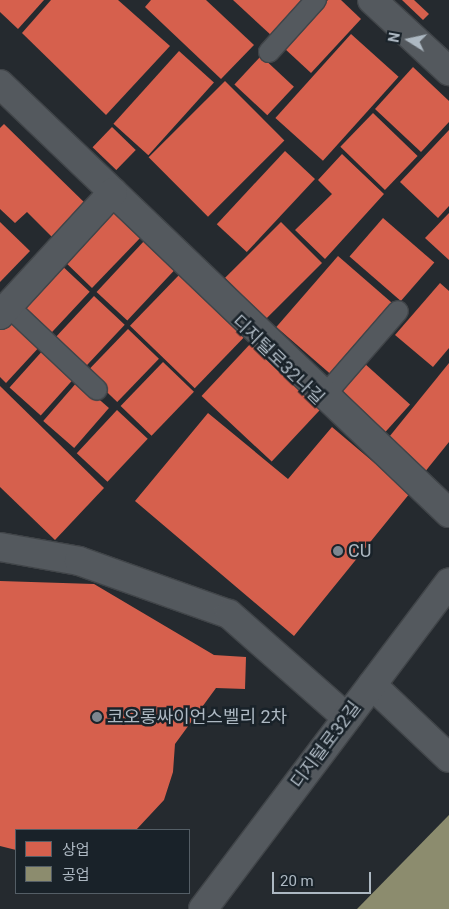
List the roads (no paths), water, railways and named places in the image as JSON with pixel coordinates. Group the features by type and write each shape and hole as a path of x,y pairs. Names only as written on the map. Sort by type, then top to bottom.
{"street":[{"path":"372,0 449,72"},
{"name":"디지털로32나길","path":"0,84 110,194 326,395 449,513"},
{"path":"4,310 110,194"},
{"path":"0,547 79,562 229,614 347,718"},
{"name":"디지털로32길","path":"203,909 449,582"},
{"path":"372,685 449,758"}],"lane":[{"path":"269,52 316,0"},
{"name":"디지털로32나길","path":"0,94 110,194 449,522"},
{"path":"4,310 97,390"},
{"path":"326,395 398,311"}],"place":[{"name":"CU","path":"338,551"},
{"name":"코오롱싸이언스벨리 2차","path":"97,717"}]}
